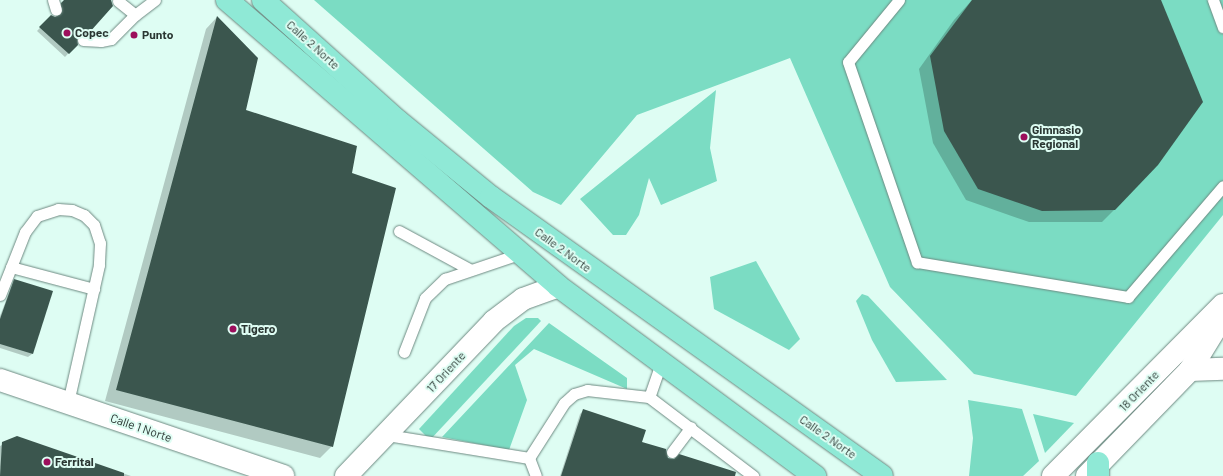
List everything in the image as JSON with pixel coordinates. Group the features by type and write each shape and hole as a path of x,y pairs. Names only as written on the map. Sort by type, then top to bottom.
{"main road":[{"name":"Calle 2 Norte","path":"227,0 519,254 558,286 815,476"},
{"name":"Calle 2 Norte","path":"263,0 398,121 491,197 882,476"},
{"name":"17 Oriente","path":"346,476 387,436 510,307 558,286"},
{"name":"18 Oriente","path":"1053,476 1223,305"},
{"name":"18 Oriente","path":"1094,472 1190,370 1223,316"},
{"path":"1190,370 1223,369"},
{"name":"Calle 1 Norte","path":"0,380 283,476"}],"lane":[{"path":"83,40 101,41 111,39 135,15 155,0"},
{"path":"899,0 848,62 917,262 1128,297 1223,186"},
{"path":"1212,0 1223,27"},
{"path":"118,1 135,15"},
{"path":"0,295 25,232 37,216 58,209 72,210 84,215 94,225 100,243 99,265 68,403"},
{"path":"399,231 469,270"},
{"path":"404,352 426,298 445,279 519,254"},
{"path":"11,267 94,289"},
{"path":"649,397 661,363"},
{"path":"529,458 564,403 574,394 587,390 649,397 691,427 753,476"},
{"path":"672,452 691,427"},
{"path":"387,436 529,458"},
{"path":"529,458 536,476"}],"green space":[{"name":"Gimnasio Regional","path":"314,0 1223,0 1223,215 1076,396 974,374 890,287 790,58 637,115 561,205 533,192"},
{"path":"716,90 710,148 717,181 661,205 649,178 639,215 626,235 613,235 580,199"},
{"path":"756,261 800,339 789,350 714,309 710,277"},
{"path":"862,294 868,296 947,380 896,382 872,340 856,301"},
{"path":"526,318 538,318 541,321 430,440 419,429 514,326"},
{"path":"549,323 627,378 627,389 534,349 515,365 527,400 509,450 442,437"},
{"path":"968,400 1022,409 1039,461 1023,476 969,476 973,438"},
{"path":"1033,414 1074,423 1045,453"}],"building":[{"name":"Copec","path":"64,0 111,0 113,6 89,33 77,36 78,45 69,54 39,27 51,15 55,17 61,14 61,3"},
{"path":"972,0 1161,0 1203,102 1158,165 1115,210 1042,211 978,189 944,131 930,56"},
{"path":"217,16 258,58 246,110 357,146 352,173 396,188 333,447 116,390"},
{"path":"14,279 53,291 33,354 0,344 0,319"},
{"path":"583,409 646,430 642,442 666,449 668,458 674,459 679,454 736,472 735,476 561,476"},
{"name":"Ferrital","path":"17,436 124,473 124,476 0,476 2,442"}],"place":[{"name":"Copec","path":"67,33"},
{"name":"Punto","path":"134,35"},
{"name":"Gimnasio Regional","path":"1024,137"},
{"name":"Tigero","path":"233,329"},
{"name":"Ferrital","path":"47,462"}]}
